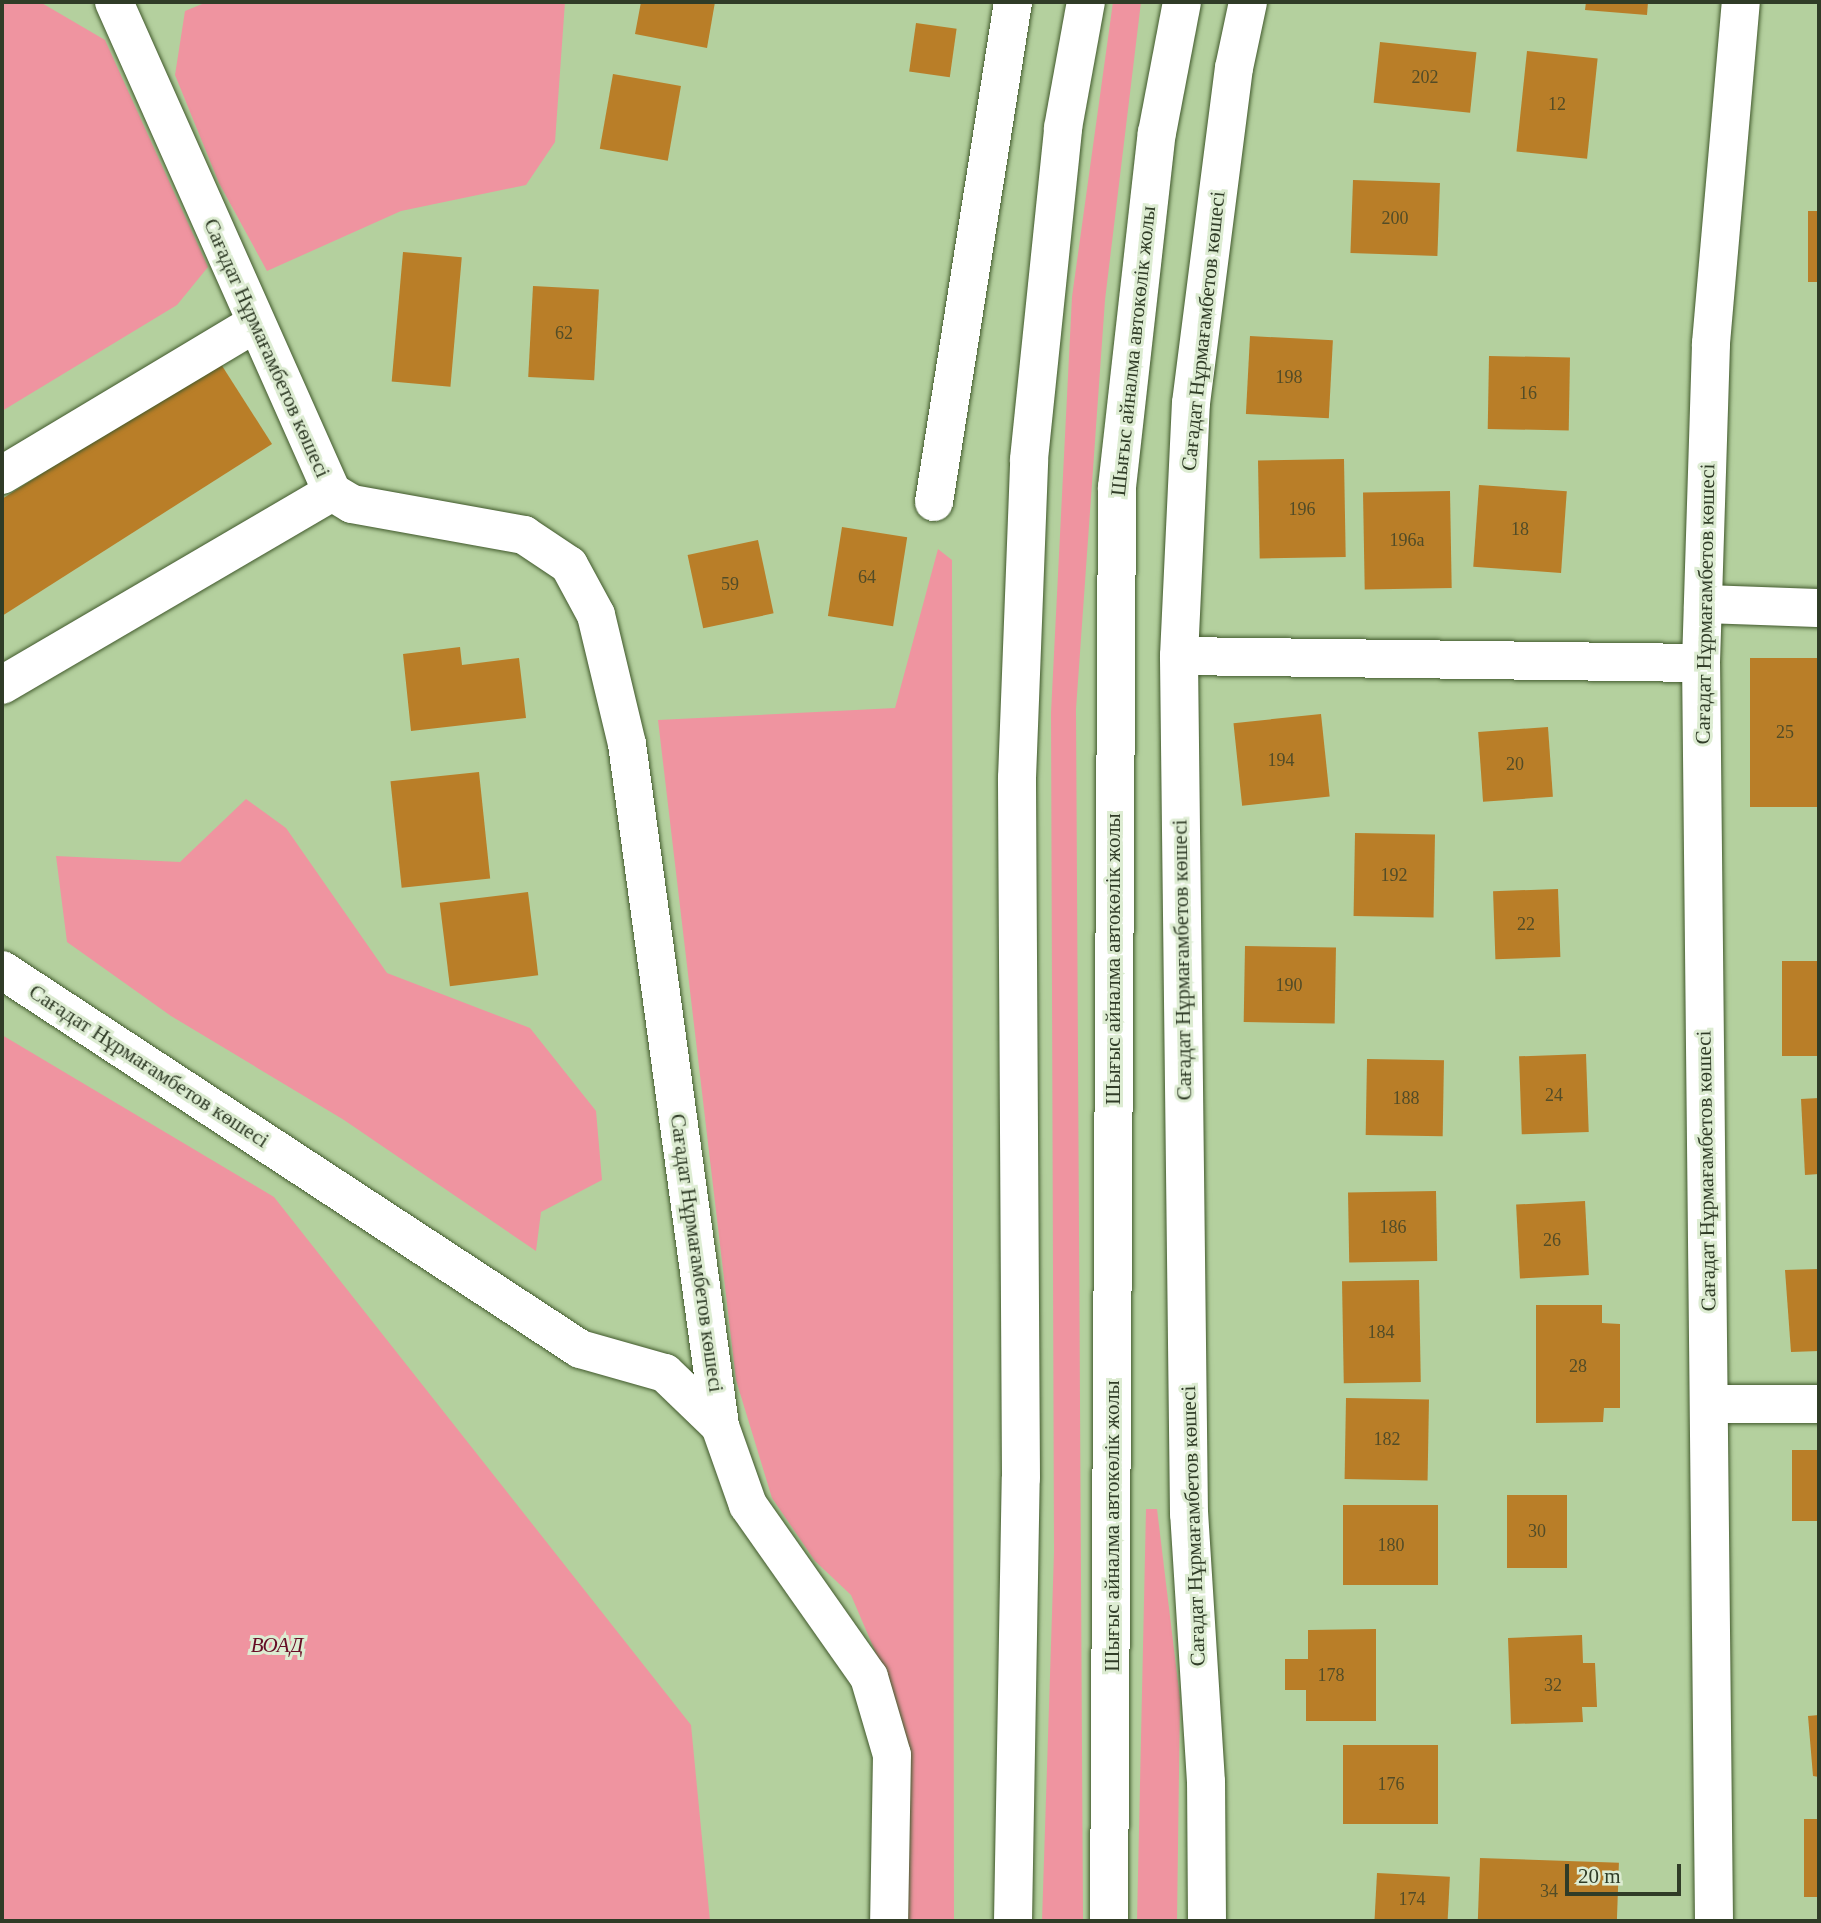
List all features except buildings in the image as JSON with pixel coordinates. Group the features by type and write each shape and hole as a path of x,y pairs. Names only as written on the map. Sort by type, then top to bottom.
{"street":[{"name":"Сағадат Нұрмағамбетов көшесі","path":"114,2 332,492 352,504 524,535 569,565 596,615 627,744 720,1426 748,1505 869,1677 892,1755 889,1921"},
{"path":"934,502 1013,2"},
{"path":"1013,1921 1021,1478 1017,778 1029,459 1063,128 1086,2"},
{"name":"Шығыс айналма автокөлік жолы","path":"1109,1921 1116,487 1157,132 1182,2"},
{"name":"Сағадат Нұрмағамбетов көшесі","path":"1207,1921 1206,1782 1189,1514 1178,656 1191,403 1234,68 1248,2"},
{"name":"Сағадат Нұрмағамбетов көшесі","path":"1714,1921 1701,663 1711,343 1741,2"},
{"path":"2,475 256,323"},
{"path":"2,685 332,492"},
{"path":"1703,604 1819,608"},
{"path":"1178,656 1701,663"},
{"name":"Сағадат Нұрмағамбетов көшесі","path":"2,970 580,1349 665,1373 720,1426"},
{"path":"1709,1404 1819,1404"}],"green space":[{"path":"2,2 40,2 105,40 208,267 177,305 2,411"},
{"path":"207,2 565,2 555,142 526,185 401,211 267,271 219,183 175,75 185,11"},
{"path":"1113,2 1141,2 1105,300 1076,709 1083,1921 1042,1921 1054,1552 1051,713 1072,297"},
{"path":"938,549 952,560 954,1921 907,1921 890,1686 851,1595 815,1561 772,1498 736,1380 658,720 895,708"},
{"path":"246,799 286,828 387,973 530,1028 596,1111 602,1180 541,1212 536,1251 344,1120 171,1016 67,942 56,856 180,862"},
{"name":"ВОАД","path":"2,1035 274,1197 691,1725 710,1921 2,1921"},
{"path":"1146,1509 1157,1509 1180,1699 1177,1921 1137,1921"}]}
